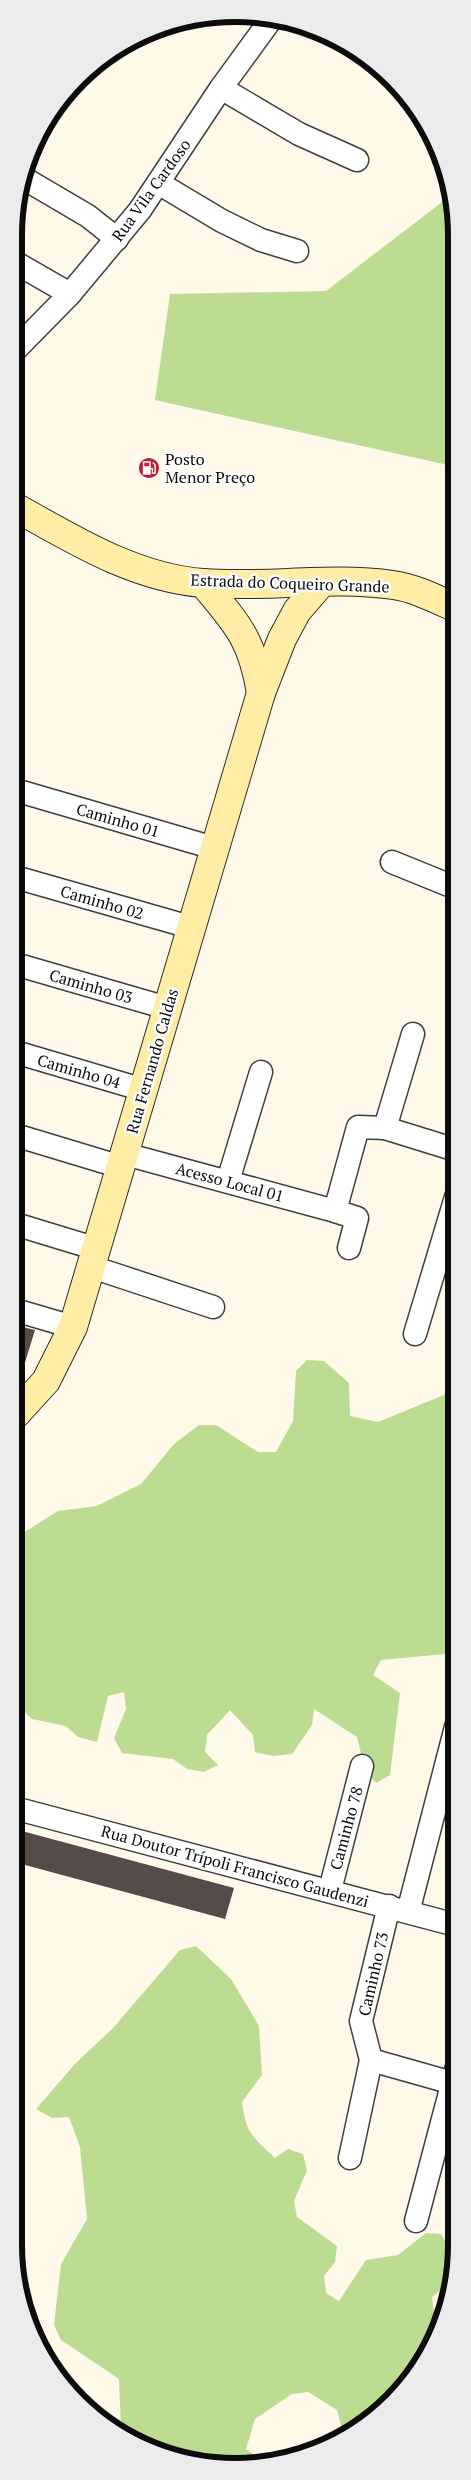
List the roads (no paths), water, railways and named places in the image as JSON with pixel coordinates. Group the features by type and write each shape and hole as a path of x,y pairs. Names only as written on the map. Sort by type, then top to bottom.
{"street":[{"name":"Rua Vila Cardoso","path":"22,344 70,294 117,239 160,184 221,88 267,25"},
{"path":"221,88 299,134 357,160"},
{"path":"30,182 81,212 117,239"},
{"path":"160,184 222,221 261,240 297,251"},
{"path":"22,266 70,294"},
{"name":"Estrada do Coqueiro Grande","path":"22,511 88,548 124,564 166,577 203,583 322,582 394,585 443,598"},
{"name":"Rua Fernando Caldas","path":"22,1406 46,1381 73,1326 95,1258 190,927 261,693 282,639 297,611 322,582"},
{"name":"Rua Fernando Caldas","path":"203,583 248,641 255,660 261,693"},
{"path":"248,641 282,639"},
{"name":"Caminho 01","path":"22,792 214,848"},
{"path":"392,862 449,885"},
{"name":"Caminho 02","path":"22,879 190,927"},
{"name":"Caminho 03","path":"22,966 167,1008"},
{"path":"385,1128 413,1034"},
{"name":"Caminho 04","path":"22,1054 144,1090"},
{"path":"228,1181 261,1072"},
{"path":"335,1211 358,1127 385,1128 449,1148"},
{"name":"Acesso Local 01","path":"22,1137 123,1160 228,1181 357,1218 349,1248"},
{"path":"415,1334 449,1220"},
{"path":"22,1227 213,1307"},
{"path":"22,1312 73,1326"},
{"name":"Caminho 73","path":"350,2158 371,2060 361,2021 449,1749"},
{"name":"Caminho 78","path":"330,1890 362,1766"},
{"name":"Rua Doutor Trípoli Francisco Gaudenzi","path":"22,1810 330,1890 449,1923"},
{"path":"371,2060 449,2078"},
{"path":"416,2221 449,2098"}],"place":[{"name":"Posto Menor Preço","path":"149,468"}]}
